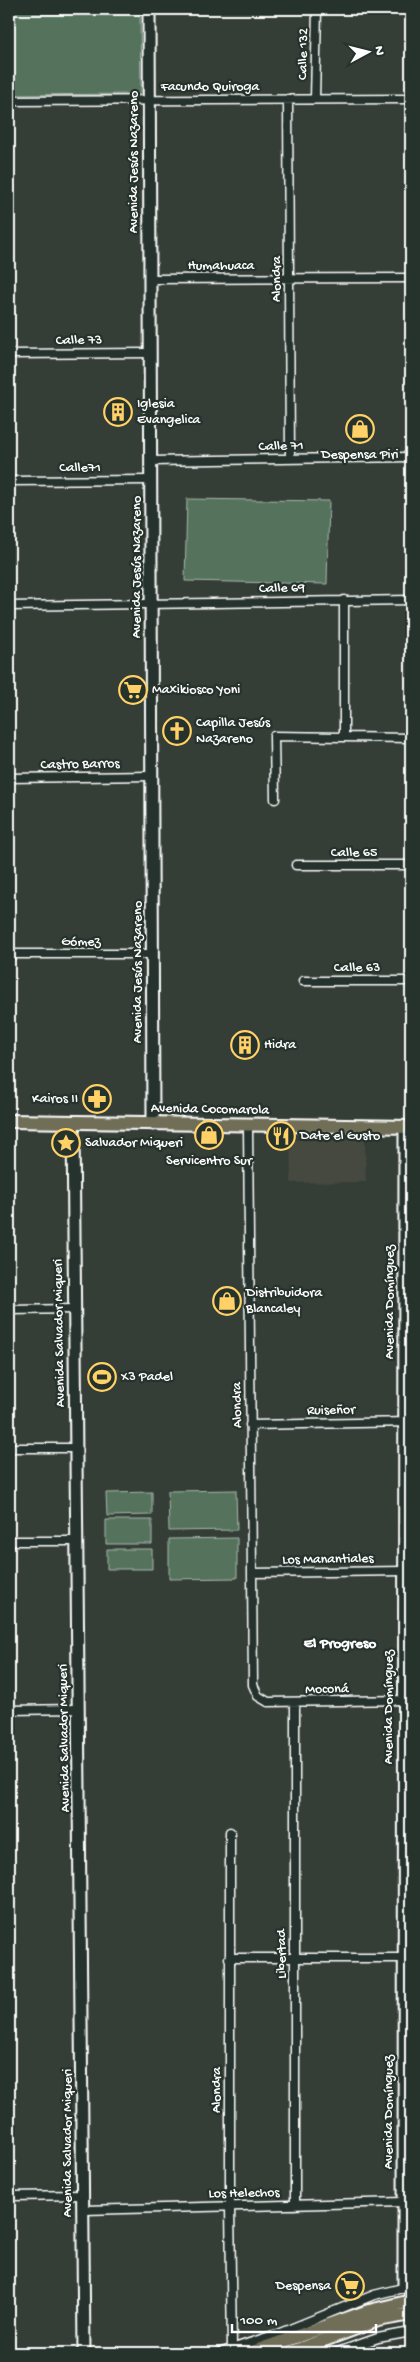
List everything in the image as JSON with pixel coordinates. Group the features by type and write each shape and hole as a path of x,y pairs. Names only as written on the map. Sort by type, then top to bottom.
{"main road":[{"name":"Avenida Jesús Nazareno","path":"149,9 153,1124"},
{"name":"Avenida Cocomarola","path":"9,1121 408,1127"},
{"name":"Avenida Salvador Miqueri","path":"73,1123 84,2353"},
{"name":"Avenida Domínguez","path":"408,1127 408,1558 405,1571 408,1700 408,1920 404,1958 404,2202 408,2286"},
{"path":"284,2345 369,2311 411,2301"},
{"path":"250,2353 378,2320 411,2314"}],"street":[{"name":"Calle 132","path":"316,99 317,9"},
{"name":"Alondra","path":"288,99 290,459"},
{"name":"Facundo Quiroga","path":"9,101 411,99"},
{"name":"Humahuaca","path":"150,279 411,278"},
{"name":"Calle 73","path":"9,354 150,353"},
{"name":"Calle 71","path":"151,461 411,457"},
{"name":"Calle71","path":"9,481 151,480"},
{"path":"344,600 344,736"},
{"name":"Calle 69","path":"9,606 411,600"},
{"path":"275,799 274,736 411,738"},
{"name":"Castro Barros","path":"9,778 152,776"},
{"name":"Calle 65","path":"296,866 411,865"},
{"name":"Gómez","path":"9,954 153,954"},
{"name":"Calle 63","path":"303,981 411,980"},
{"name":"Alondra","path":"248,1125 253,1684"},
{"path":"9,1310 75,1308"},
{"name":"Ruiseñor","path":"250,1425 408,1422"},
{"path":"9,1448 76,1448"},
{"path":"9,1541 78,1541"},
{"name":"Los Manantiales","path":"252,1573 405,1571"},
{"name":"Moconá","path":"253,1684 258,1696 268,1702 408,1700"},
{"name":"Libertad","path":"295,1703 295,2205"},
{"path":"9,1710 79,1709"},
{"name":"Alondra","path":"230,1832 232,2348"},
{"path":"229,1958 404,1958"},
{"path":"9,2196 84,2195"},
{"name":"Los Helechos","path":"84,2210 404,2202"},
{"path":"219,2353 232,2348 284,2345 374,2296 408,2286"},
{"path":"335,2353 378,2338 411,2332"}],"shaded area":[{"path":"365,1139 366,1182 291,1183 290,1140"}],"green space":[{"path":"9,9 140,9 141,94 9,95"},
{"path":"187,499 329,501 327,584 185,581"},
{"path":"236,1490 237,1530 169,1531 168,1491"},
{"path":"152,1492 152,1515 107,1516 106,1493"},
{"path":"106,1520 152,1520 152,1544 106,1544"},
{"path":"237,1538 237,1578 169,1579 169,1539"},
{"path":"107,1549 152,1549 152,1569 107,1569"}],"place":[{"name":"Iglesia Evangelica","path":"118,412"},
{"name":"Despensa Piri","path":"360,429"},
{"name":"Maxikiosco Yoni","path":"133,690"},
{"name":"Capilla Jesús Nazareno","path":"177,731"},
{"name":"Hidra","path":"245,1045"},
{"name":"Kairos II","path":"97,1099"},
{"name":"Servicentro Sur","path":"209,1135"},
{"name":"Date el Gusto","path":"281,1136"},
{"name":"Salvador Miqueri","path":"66,1143"},
{"name":"Distribuidora Blancaley","path":"227,1301"},
{"name":"X3 Padel","path":"102,1377"},
{"name":"Despensa","path":"350,2286"}],"district":[{"name":"El Progreso","path":"340,1644"}]}
